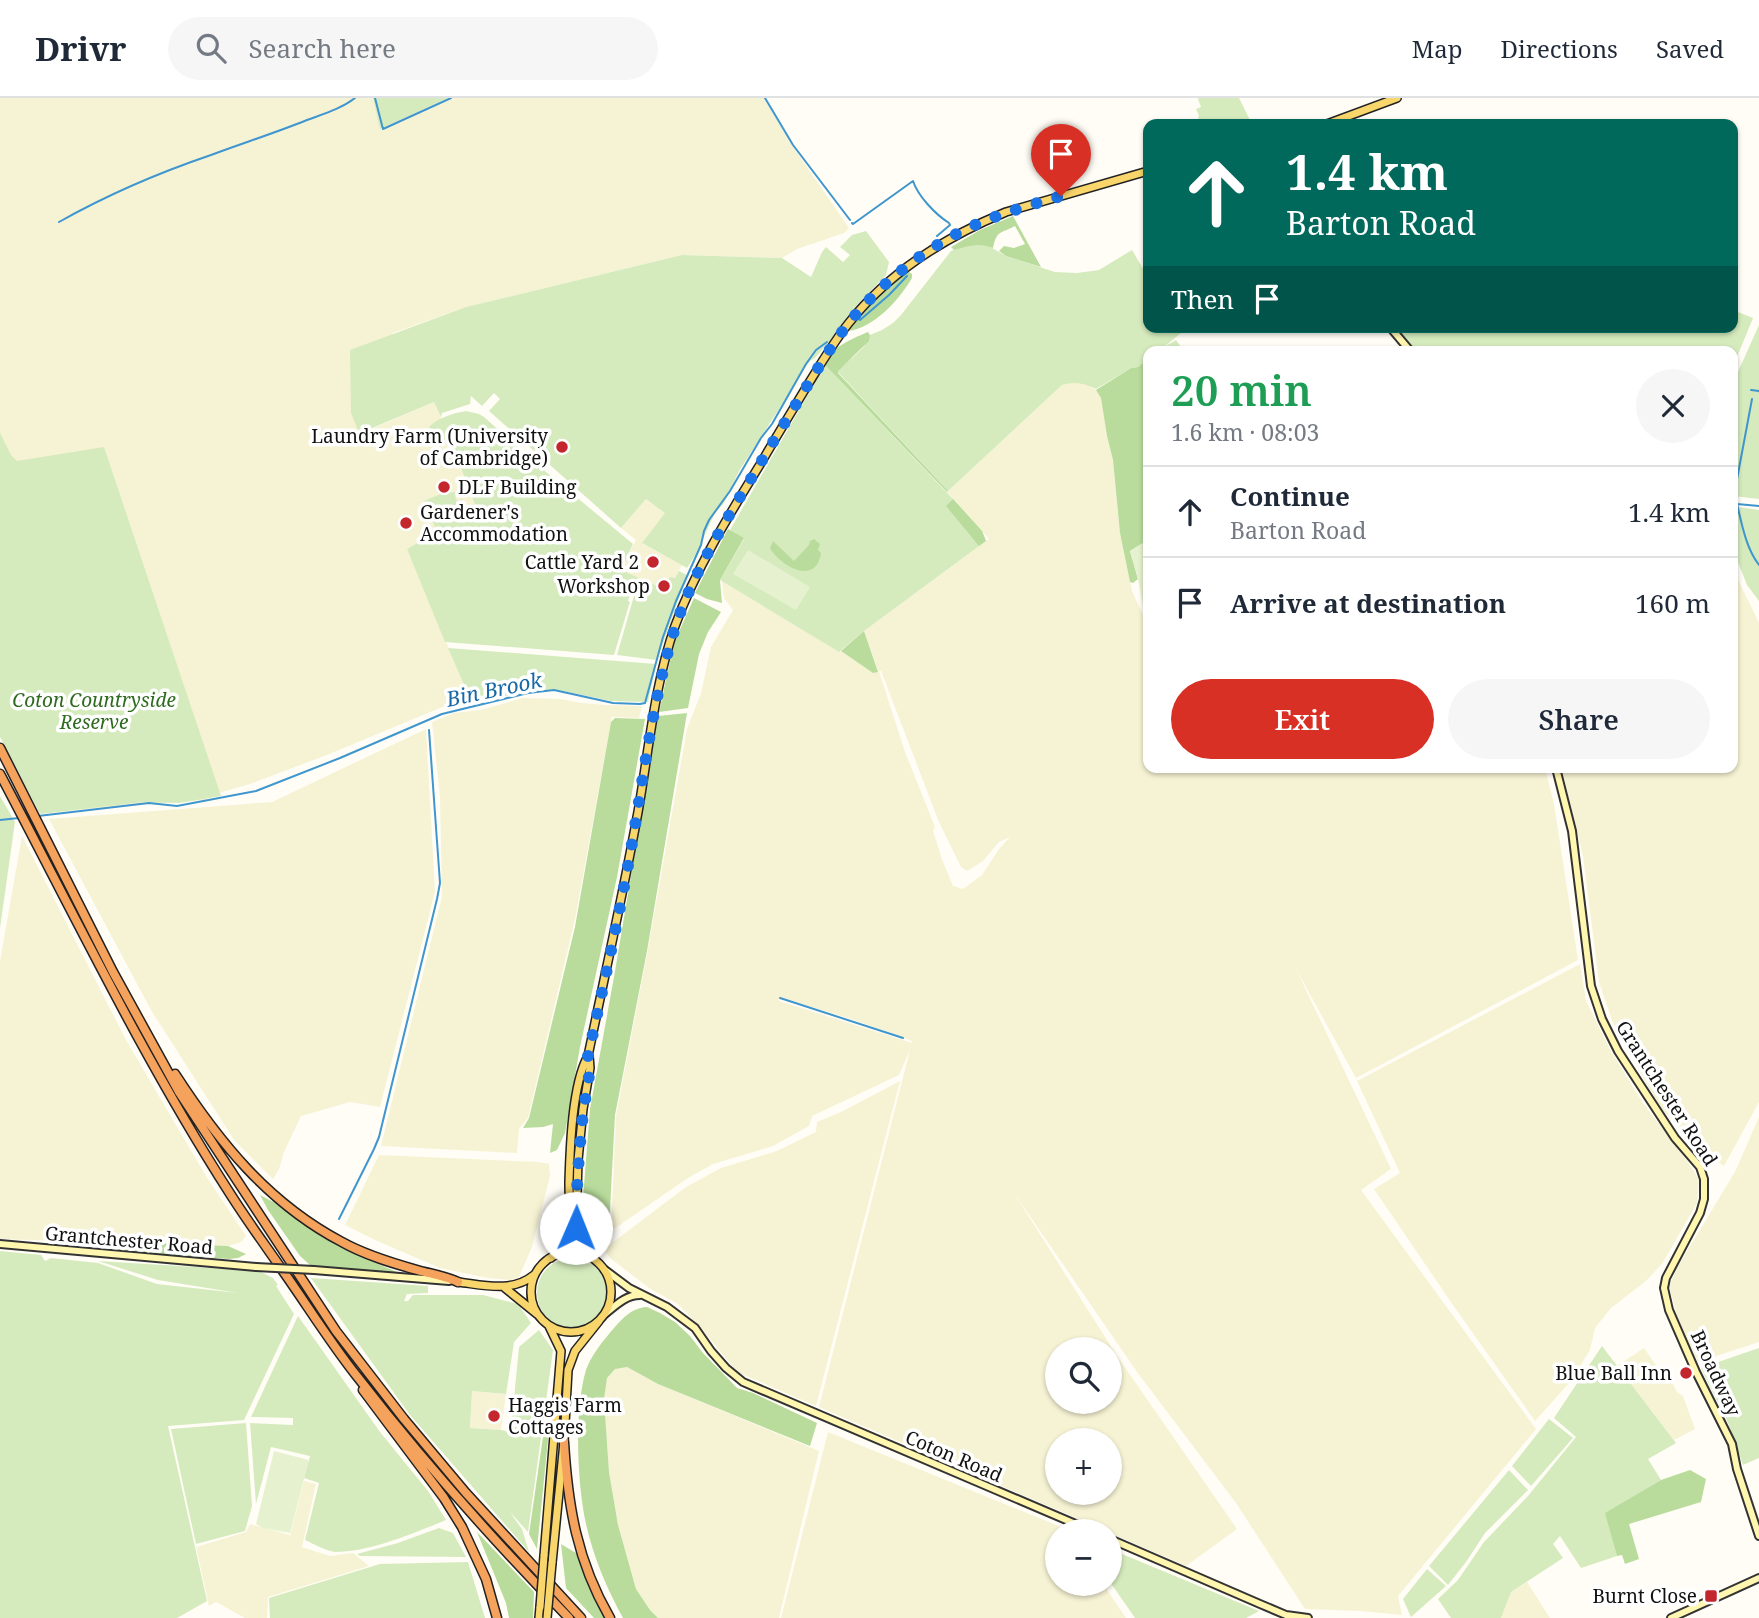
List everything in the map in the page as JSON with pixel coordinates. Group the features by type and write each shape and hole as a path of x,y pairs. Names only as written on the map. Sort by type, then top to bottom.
{"highway":[{"path":"0,748 135,1013 179,1092 336,1331 466,1493 582,1618"},
{"path":"0,774 162,1081 229,1193 354,1373 458,1498 569,1618"},
{"path":"135,1013 184,1089 228,1149 281,1201 342,1243 379,1258 458,1282"},
{"path":"354,1373 366,1397 432,1482 462,1527 486,1579 497,1618"},
{"path":"564,1442 568,1492 577,1539 590,1579 610,1618"}],"main road":[{"path":"1340,119 1397,98"},
{"path":"458,1282 505,1288 527,1280 562,1246 567,1234 572,1126 582,1066 588,1056 621,903 662,674 675,627 697,574 840,334 879,290 915,261 962,231 1006,212 1143,172"},
{"path":"547,1618 564,1442 567,1378 575,1352 605,1314 611,1300 609,1278 578,1240 576,1228 578,1160 590,1068 588,1056"},
{"path":"551,1258 571,1252 590,1257"},
{"path":"538,1270 532,1291 533,1302 539,1315"},
{"path":"505,1288 548,1324 561,1350 539,1618"},
{"path":"548,1324 560,1330 574,1332 599,1321"}],"street":[{"name":"Grantchester Road","path":"1557,773 1572,831 1591,986 1602,1019 1618,1051 1675,1139 1700,1167 1704,1179 1704,1199 1700,1213 1673,1265"},
{"name":"Grantchester Road","path":"0,1244 458,1282"},
{"name":"Broadway","path":"1673,1265 1664,1288 1670,1310 1698,1377 1732,1444 1737,1469 1759,1536"},
{"name":"Coton Road","path":"605,1270 629,1288 667,1307 695,1328 726,1368 743,1382 1064,1519"},
{"path":"605,1314 626,1298 642,1294"},
{"path":"1122,1544 1286,1615 1308,1618"},
{"path":"1671,1618 1759,1578"}],"green space":[{"path":"0,98 373,98 381,129 448,98 764,98 791,144 849,228 844,233 797,249 782,258 682,255 466,307 393,333 360,434 434,402 442,419 477,510 407,549 469,696 250,784 219,793 212,787 205,800 43,812 0,716"},
{"path":"373,98 448,98 380,129"},
{"path":"1239,98 1250,119 1198,119 1196,109 1201,107 1198,99"},
{"path":"1013,216 1041,267 1006,256 999,251 1004,246 1014,248 1025,244 1015,226 998,235 993,248 978,245 954,250 951,247 980,230"},
{"name":"Laundry Farm (University of Cambridge)","path":"866,231 889,262 886,275 857,305 799,375 739,471 687,568 642,543 665,513 646,499 621,528 489,411 500,399 494,393 482,406 471,396 470,404 442,413 441,417 434,402 365,431 369,445 364,445 351,413 350,350 466,307 682,255 782,258 811,277 826,247 843,262 850,255 840,247 852,235"},
{"path":"968,244 987,245 1006,256 1055,272 1077,273 1099,270 1132,250 1143,269 1143,333 1181,333 1165,346 1143,346 1143,363 1096,389 1079,383 1062,385 948,491 837,371 861,350 870,335 893,323 901,315 951,251"},
{"path":"909,272 912,278 885,312 867,325 847,330 883,290"},
{"path":"1738,312 1753,318 1738,355 1738,346 1409,346 1398,333 1738,333"},
{"path":"1759,325 1759,499 1738,497 1738,372"},
{"path":"868,332 869,341 838,373 947,492 825,365 837,348"},
{"path":"1176,340 1180,346 1166,346"},
{"path":"1143,363 1143,543 1130,551 1138,579 1133,583 1130,582 1120,533 1113,460 1101,398 1096,390 1131,368"},
{"path":"825,365 953,499 982,531 986,541 839,652 720,580 744,539 730,530"},
{"path":"1084,383 1096,390 1101,397 1113,460 1120,533 1132,591 1143,615 1143,773 1546,773 1554,804 1578,960 1356,1078 1296,969 1391,1169 1361,1190 1536,1429 1398,1596 1402,1615 1305,1609 1236,1503 1122,1350 1122,1337 1113,1337 1014,1193 1105,1337 1045,1337 1045,1414 1122,1414 1122,1363 1237,1529 1186,1566 1122,1538 1122,1519 1078,1519 1046,1505 1122,1505 1122,1428 1045,1428 1045,1505 819,1407 910,1050 899,1075 812,1116 809,1126 773,1146 713,1164 611,1231 616,1116 687,729 701,693 711,647 733,610 724,598 722,581 841,651 873,673 878,671 864,631 989,539 947,492 1062,385","holes":["881,671 939,822 961,867 967,871 983,861 999,842 1010,837 982,875 963,889 953,886 943,862 933,831 935,827 905,752","779,997 851,1019 912,1043 779,1001"]},
{"path":"466,411 484,417 633,544 621,570 664,589 670,577 675,578 679,571 687,575 657,660 617,655 638,582 633,583 614,655 445,642 407,549 437,532 424,501 450,490 452,493 458,490 460,494 455,497 457,501 462,499 468,515 477,510 451,442 439,447 429,427 441,419"},
{"name":"Coton Countryside Reserve","path":"0,433 17,461 104,447 221,796 179,803 143,802 41,814 39,812 0,737"},
{"path":"646,499 666,513 643,544 682,565 665,589 620,570 636,540 621,528"},
{"path":"953,499 982,531 986,541 979,546 946,506"},
{"path":"1738,507 1759,510 1759,601 1747,585 1738,562"},
{"path":"728,529 744,538 720,580 722,603 695,593"},
{"path":"814,539 820,544 818,550 821,553 818,563 806,571 790,567 770,548 773,541 794,561"},
{"path":"1143,543 1143,605 1138,579 1130,551"},
{"path":"748,550 810,587 796,610 733,574"},
{"path":"1738,579 1759,623 1759,1102 1724,1166 1660,1108 1613,1023 1599,982 1583,856 1562,773 1738,773"},
{"path":"694,598 721,612 708,632 699,654 688,708 659,712 674,643"},
{"path":"864,631 878,672 873,673 841,651"},
{"path":"448,648 656,664 648,702 611,701 558,690 478,699 469,696"},
{"path":"523,698 642,706 639,718 612,717 575,919 528,1118 519,1129 517,1153 381,1146 442,896 440,796 432,722 454,713 480,710"},
{"path":"687,713 647,951 615,1115 609,1228 586,1244 581,1224 590,1109 658,716"},
{"path":"615,718 645,719 617,877 580,1047 565,1133 557,1150 550,1153 553,1124 523,1128 529,1118 575,927 611,722"},
{"path":"426,729 435,892 380,1107 350,1102 301,1116 273,1179 234,1140 151,1010 49,819 272,802"},
{"path":"0,796 15,822 0,928"},
{"path":"22,836 126,1040 206,1176 246,1236 241,1242 228,1246 0,1239 0,961"},
{"path":"1580,964 1586,1001 1612,1053 1643,1103 1699,1179 1697,1203 1662,1264 1646,1281 1611,1308 1595,1328 1590,1350 1571,1381 1535,1421 1374,1189 1400,1173 1357,1081"},
{"path":"900,1081 816,1406 737,1372 678,1304 649,1288 610,1258 604,1249 686,1187 721,1168 777,1151 816,1132 817,1122"},
{"path":"1759,1117 1759,1342 1698,1362 1678,1320 1669,1286 1678,1266 1735,1172"},
{"path":"379,1155 549,1164 550,1176 532,1247 519,1277 511,1280 488,1278 440,1268 345,1225"},
{"path":"260,1195 281,1206 322,1237 397,1272 310,1265 300,1256"},
{"path":"121,1242 228,1246 246,1254 229,1259 116,1250"},
{"path":"0,1251 41,1255 45,1261 51,1258 98,1263 157,1284 238,1293 158,1280 98,1261 259,1271 273,1278 294,1314 244,1420 168,1426 207,1601 177,1618 0,1618"},
{"path":"572,1258 591,1264 601,1274 607,1293 601,1312 591,1322 572,1328 553,1322 543,1312 537,1293 543,1274 553,1264"},
{"path":"311,1278 428,1286 428,1293 407,1294 404,1301 408,1301 413,1295 483,1295 518,1304 531,1323 514,1342 506,1394 472,1391 470,1428 519,1434 518,1430 511,1429 519,1347 539,1330 553,1350 528,1532 509,1511 522,1529 529,1552 410,1415"},
{"path":"647,1307 675,1322 737,1388 817,1423 810,1446 658,1384 627,1367 615,1369 607,1378 604,1399 609,1472 618,1525 636,1589 658,1618 623,1618 601,1572 586,1524 579,1468 578,1425 582,1386 590,1361 626,1316"},
{"path":"298,1316 380,1432 428,1491 446,1520 363,1549 335,1552 324,1549 305,1540 319,1483 304,1478 310,1456 271,1447 256,1504 250,1423 293,1425 293,1418 251,1417"},
{"path":"1602,1346 1676,1443 1648,1459 1661,1480 1606,1513 1617,1556 1581,1568 1560,1536 1553,1544 1563,1558 1511,1592 1501,1618 1451,1618 1438,1599 1458,1580 1484,1542 1528,1496 1576,1437 1554,1418"},
{"path":"1644,1348 1658,1368 1666,1369 1677,1392 1683,1396 1695,1429 1674,1440 1617,1366"},
{"path":"1759,1348 1759,1458 1743,1465 1729,1425 1701,1368"},
{"path":"627,1367 658,1384 819,1451 779,1618 658,1618 636,1589 618,1525 609,1472 604,1399 607,1378 616,1368"},
{"path":"472,1391 506,1394 501,1430 470,1428"},
{"path":"547,1409 551,1410 537,1549 529,1534"},
{"path":"1549,1419 1573,1438 1531,1486 1512,1466"},
{"path":"246,1423 252,1506 245,1531 196,1544 171,1429"},
{"path":"828,1432 1045,1520 1045,1596 1111,1596 1126,1618 781,1618"},
{"path":"274,1451 309,1460 290,1533 256,1524"},
{"path":"1509,1470 1528,1490 1485,1533 1448,1585 1429,1566"},
{"path":"1690,1470 1706,1479 1701,1502 1629,1524 1639,1559 1625,1564 1622,1555 1617,1556 1605,1513 1661,1480"},
{"path":"304,1481 316,1484 302,1547 330,1556 353,1553 369,1566 268,1597 267,1618 245,1618 216,1602 209,1606 196,1547 246,1532 250,1524 290,1535"},
{"path":"439,1528 453,1533 466,1557 357,1554 398,1543"},
{"path":"477,1532 534,1592 533,1618 509,1618 506,1603"},
{"path":"561,1544 576,1553 606,1618 594,1618 566,1588"},
{"path":"1122,1554 1259,1611 1246,1618 1135,1618 1120,1596 1122,1596"},
{"path":"468,1562 485,1618 270,1618 269,1598 380,1564"},
{"path":"1427,1569 1446,1586 1411,1617 1403,1599"},
{"path":"1527,1582 1550,1618 1501,1618 1511,1592"}],"waterway":[{"path":"59,222 152,177 326,113 355,98"},
{"path":"375,98 383,129 451,98"},
{"path":"765,98 793,145 850,220"},
{"name":"Bin Brook","path":"852,223 913,181 928,204 950,225 937,236"},
{"name":"Bin Brook","path":"860,320 907,276"},
{"name":"Bin Brook","path":"38,816 149,803 177,806 256,791 442,714 528,693 554,690 613,703 645,703 663,637 709,520 772,424 806,364 816,350 827,342"},
{"path":"1751,390 1759,391"},
{"path":"1738,474 1752,399"},
{"path":"1738,504 1759,506"},
{"path":"1738,508 1748,544 1759,565"},
{"path":"339,1219 379,1137 440,883 429,730"},
{"name":"Bin Brook","path":"0,820 19,818"},
{"path":"780,998 903,1038"}],"place":[{"name":"Laundry Farm (University of Cambridge)","path":"562,447"},
{"name":"DLF Building","path":"444,487"},
{"name":"Gardener's Accommodation","path":"406,523"},
{"name":"Cattle Yard 2","path":"653,562"},
{"name":"Workshop","path":"664,586"},
{"name":"Blue Ball Inn","path":"1686,1373"},
{"name":"Haggis Farm Cottages","path":"494,1416"},
{"name":"Burnt Close","path":"1711,1596"}],"route":[{"path":"576,1228 578,1160 590,1068 588,1056 616,929 664,664 688,593 748,485 821,363 859,311 879,290 915,261 962,231 1006,212 1061,196"}]}
